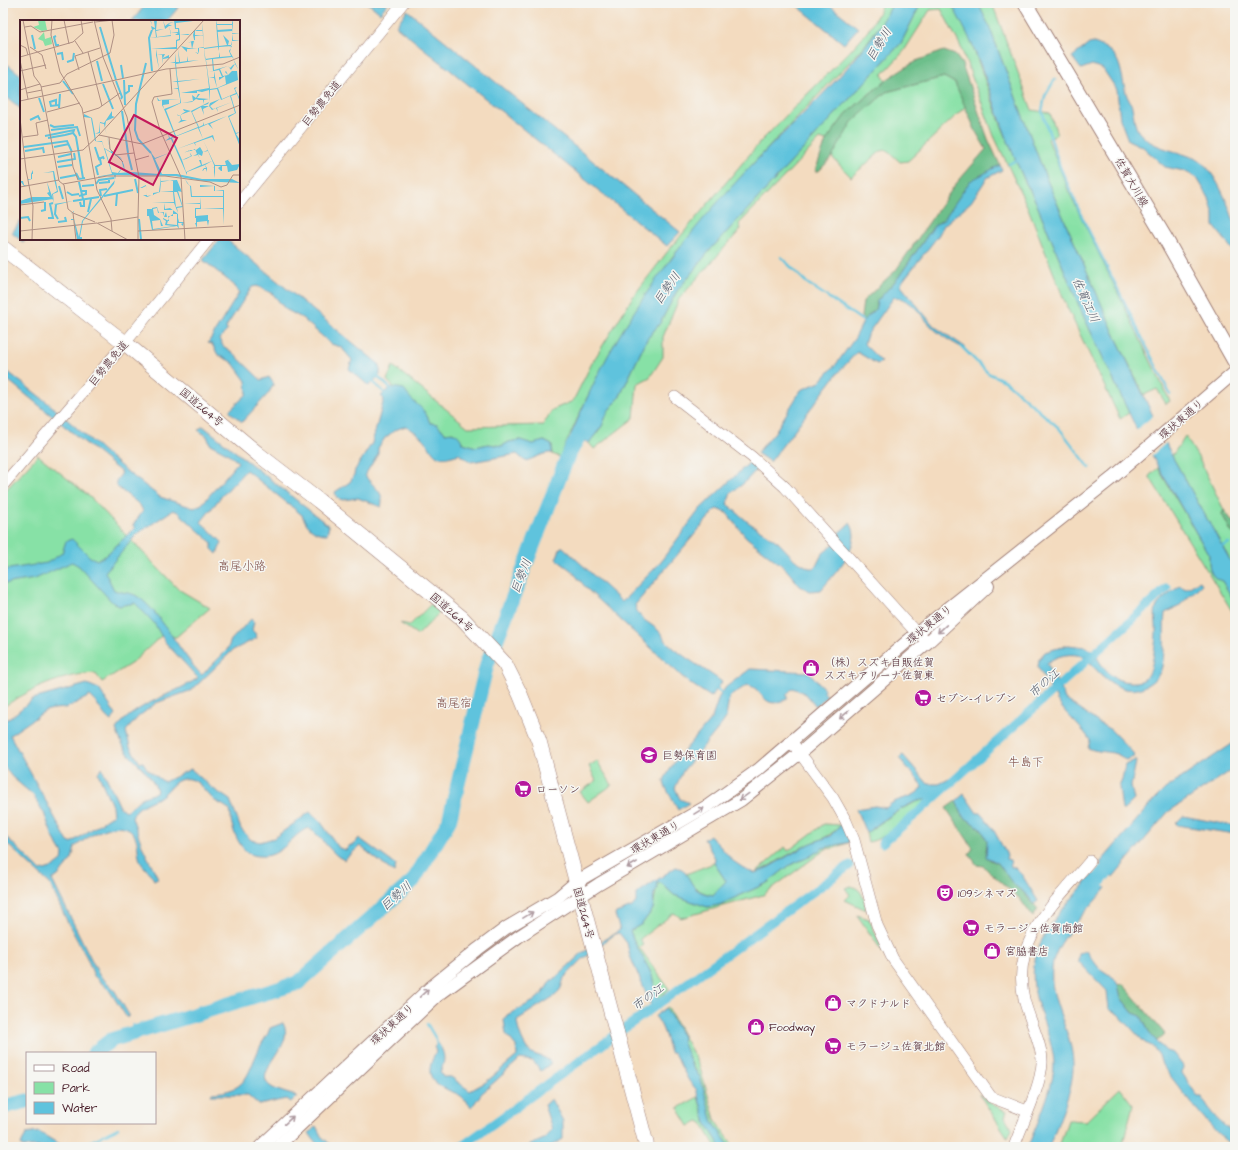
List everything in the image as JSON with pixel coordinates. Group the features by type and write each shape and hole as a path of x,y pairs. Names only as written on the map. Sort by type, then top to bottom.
{"highway":[{"name":"国道264号","path":"3,248 125,343 258,454 319,501 462,618 502,661 520,694 539,741 614,1028 647,1147"}],"main road":[{"name":"佐賀大川線","path":"1025,3 1160,229 1235,362"},
{"name":"環状東通り","path":"260,1147 430,988 500,932 557,898 576,882 679,823 734,789 917,633 1134,460 1235,372"},
{"name":"環状東通り","path":"277,1147 437,996 518,937 580,897 741,800 800,753 928,642 1052,526"}],"street":[{"name":"巨勢農免道","path":"240,202 403,3"},
{"name":"巨勢農免道","path":"3,485 125,343 208,240"},
{"path":"675,397 761,465 804,507 917,633 928,642"},
{"path":"791,741 833,798 846,822 854,840 878,925 893,959 991,1097 1027,1111"},
{"path":"1014,1147 1039,1079 1042,1062 1024,998 1021,979 1021,962 1026,946 1035,928 1090,861"}],"green space":[{"path":"882,3 893,3 884,20 863,48 749,168 673,256 614,345 586,400 560,457 552,454 552,445 544,441 533,445 520,440 509,442 502,446 488,444 476,447 463,443 453,432 445,433 437,424 430,423 427,416 417,404 398,391 387,380 393,366 468,427 543,425 552,410 573,401 592,363 632,298 668,251 761,141 867,32 878,14"},
{"path":"921,3 957,3 1000,122 1025,182 1035,200 1083,315 1129,413 1120,419 1067,307 1028,208 994,136 960,45 941,9 930,10 904,51 882,75 886,80 846,114 826,141 820,139 739,224 741,229 679,299 663,337 663,357 650,377 637,384 634,418 594,449 589,443 602,426 608,411 619,398 647,339 660,323 677,291 711,249 901,43"},
{"path":"978,3 992,3 1032,110 1050,113 1057,134 1048,139 1068,190 1170,401 1166,404 1157,389 1144,395 1114,333 1046,178 989,26"},
{"path":"944,51 955,55 962,64 988,139 1000,165 970,182 944,219 934,226 898,278 877,301 875,310 864,320 861,317 863,301 896,270 955,185 986,149 976,132 955,83 944,77 886,92 852,122 832,157 819,171 815,171 826,141 846,114 886,80 916,61"},
{"path":"944,77 955,83 966,106 908,161 900,162 887,150 881,151 851,177 832,157 851,122 886,92"},
{"path":"1185,436 1198,457 1224,510 1222,514 1232,533 1235,532 1235,569 1172,456"},
{"path":"38,455 90,497 178,589 210,608 176,637 161,636 132,663 102,682 95,673 82,674 58,680 24,694 3,707 3,493"},
{"path":"1158,468 1209,555 1212,574 1214,577 1222,581 1235,602 1235,616 1149,476"},
{"path":"1224,510 1233,522 1235,521 1235,532 1232,533 1222,514"},
{"path":"431,604 440,612 418,635 400,623 410,625"},
{"path":"597,761 612,785 588,802 580,792 596,781 589,766"},
{"path":"923,799 928,800 900,825 884,836 868,842 866,833 901,809"},
{"path":"956,801 963,816 982,830 988,841 986,850 990,860 998,863 1038,909 1033,917 1020,899 983,866 977,865 969,854 973,848 946,808"},
{"path":"824,824 841,825 826,837 799,849 755,873 785,847 788,851"},
{"path":"850,842 835,848 826,849 763,895 681,918 674,913 640,939 643,944 639,947 669,989 659,998 655,991 652,974 630,931 642,924 653,909 657,883 661,883 674,895 708,907 719,905 767,883 790,865 809,857 823,848"},
{"path":"714,863 726,881 713,895 704,893 696,888 690,882 686,874"},
{"path":"851,886 858,889 864,898 866,910 845,900 850,895 845,888"},
{"path":"857,915 869,919 886,957"},
{"path":"1123,984 1165,1034 1157,1041 1150,1034 1141,1016 1133,1013 1121,998 1118,985"},
{"path":"668,1007 699,1065 715,1119 734,1147 730,1147 713,1122 700,1077 687,1056 682,1041 683,1037 666,1008"},
{"path":"1120,1088 1133,1105 1122,1147 1059,1147 1068,1120 1086,1121"},
{"path":"979,1094 993,1105 1007,1111 1005,1117 1012,1129 1008,1138"},
{"path":"698,1097 706,1123 721,1147 716,1147 702,1123 698,1121 689,1126 678,1108"}],"water":[{"path":"147,3 182,3 168,20 133,20"},
{"path":"368,3 388,3 380,13"},
{"path":"794,3 827,3 858,28 844,44"},
{"path":"893,3 921,3 901,43 711,249 677,291 660,323 647,339 619,398 608,411 602,426 589,443 571,435 591,389 608,356 628,321 660,274 694,230 731,187 847,68 880,25"},
{"name":"佐賀江川","path":"951,3 978,3 989,26 1046,178 1114,333 1172,456 1235,569 1235,602 1222,581 1214,577 1212,574 1209,555 1137,430 1083,315 1035,200 1016,162 980,63"},
{"path":"407,10 680,232 667,246 396,26"},
{"path":"1094,43 1110,52 1118,62 1138,131 1158,146 1198,160 1210,171 1226,200 1233,219 1236,232 1235,253 1214,226 1214,215 1209,198 1197,178 1184,171 1165,167 1143,147 1128,140 1120,119 1117,90 1103,69 1092,65 1081,69 1072,57 1089,44"},
{"path":"3,61 20,74 20,108 3,94"},
{"path":"1000,165 1002,170 987,178 971,202 944,225 938,236 902,282 901,286 934,326 965,347 963,348 937,332 917,309 907,301 894,297 867,335 864,344 882,362 877,364 857,352 837,374 770,462 757,453 775,432 801,390 820,382 837,363 855,338 864,320 875,310 877,301 898,278 934,226 944,219 970,181"},
{"path":"20,221 20,240 12,233"},
{"path":"219,240 227,240 380,365 380,375 369,386 349,369 352,360 341,347 331,344 302,318 285,309 273,294 257,286 252,287 226,327 227,331 219,339 223,346 232,352 261,380 269,377 274,384 268,394 242,422 229,411 247,394 246,381 232,362 218,355 212,344 208,343 239,293 234,285 203,260"},
{"path":"3,368 48,403 125,470 160,497 194,508 202,504 238,462 227,453 210,444 207,436 198,430 203,426 329,526 327,534 318,533 312,529 306,523 302,515 246,470 220,498 201,522 222,542 217,554 212,549 212,543 178,512 173,510 137,534 105,572 114,590 135,595 153,610 186,657 202,675 227,650 231,640 251,619 254,622 252,630 257,638 233,650 192,690 156,703 138,717 126,731 130,747 140,763 143,762 147,769 164,782 191,769 212,788 230,800 241,829 251,840 260,842 274,838 310,812 320,821 339,848 346,850 350,845 354,845 359,838 396,865 394,873 360,846 344,860 334,853 318,835 308,828 301,832 278,852 263,856 253,855 245,850 238,841 229,809 215,801 195,781 186,779 176,782 162,796 136,810 132,817 143,848 158,878 154,880 141,863 135,836 129,829 114,827 96,833 75,847 72,859 58,876 52,880 99,975 113,988 129,1015 127,1018 109,990 94,976 87,958 68,923 50,884 3,840 3,834 41,871 54,867 62,861 63,854 53,837 44,813 33,795 12,777 3,765 3,721 10,718 33,699 87,684 99,689 116,715 111,721 90,696 66,708 45,711 10,735 68,842 71,843 113,815 112,806 98,773 102,768 120,807 125,811 142,798 157,791 152,780 125,750 116,729 124,720 144,706 198,678 165,642 154,623 135,603 119,606 112,602 79,566 72,562 35,579 3,584 3,570 47,563 62,553 66,541 72,539 90,557 97,560 105,556 135,528 133,525 143,511 140,505 116,486 116,481 122,473 3,376"},
{"path":"392,387 404,389 410,398 421,408 430,423 437,424 445,433 452,432 456,434 460,437 463,443 476,447 488,444 502,446 509,442 520,440 533,444 544,441 552,445 552,453 525,461 517,454 471,462 459,454 450,457 439,457 414,431 406,426 395,430 385,438 378,448 378,454 365,475 380,493 382,501 381,507 358,498 343,500 337,498 335,492 350,482 355,470 372,443 384,399 381,396"},
{"path":"749,463 757,469 744,483 731,493 727,504 748,522 778,542 795,560 809,568 815,568 822,554 833,545 835,536 850,523 854,531 853,540 851,549 846,559 821,590 810,591 800,586 785,568 746,537 726,512 716,509 635,605 642,618 656,628 673,648 722,682 711,697 688,682 587,589 572,571 556,559 561,547 563,547 622,602 658,565 700,509"},
{"path":"1200,581 1202,584 1178,607 1165,613 1164,653 1162,666 1156,678 1152,681 1141,688 1133,690 1125,689 1110,682 1090,663 1097,657 1110,674 1118,680 1129,682 1142,681 1149,674 1152,665 1156,639 1155,612 1157,606 1164,598 1180,586 1186,589"},
{"path":"1068,645 1086,647 1092,651 1084,657 1079,655 1065,655 1055,658 1047,663 1057,682 1050,688 1038,667 1039,659 1045,652"},
{"path":"750,669 809,672 824,689 827,696 816,706 806,694 793,688 787,694 787,699 772,703 764,698 753,687 747,685 729,697 726,718 683,771 675,788 680,799 689,803 678,810 665,786 664,780 674,763 712,718 719,697 726,687"},
{"path":"1061,688 1065,699 1111,730 1133,753 1134,757 1125,760 1117,754 1088,748 1090,740 1061,706 1054,694"},
{"path":"1235,742 1235,768 1168,812 1113,877 1100,863 1153,801 1165,789"},
{"path":"903,755 928,784 939,784 949,779 928,800 921,800 905,807 866,833 856,809 875,806 886,808 890,804 913,795 922,788 919,781 899,758"},
{"path":"1135,760 1136,762 1131,786 1134,800 1124,810 1122,810 1119,787 1125,765"},
{"path":"964,794 977,813 980,813 992,827 1007,855 1006,859 1010,860 1011,867 1014,867 1022,875 1038,901 1034,904 1027,895 1013,884 998,863 986,857 987,841 982,830 963,816 956,801"},
{"path":"1183,816 1235,826 1235,834 1177,825 1176,823"},
{"path":"841,825 850,842 823,848 809,857 790,865 767,883 719,905 707,907 674,895 661,883 657,883 657,889 654,894 653,909 642,924 630,931 634,942 652,974 655,991 659,998 651,1005 630,956 627,943 619,933 615,934 583,959 564,978 561,988 556,995 517,1020 520,1033 529,1051 545,1058 551,1063 541,1071 533,1061 520,1059 481,1094 472,1107 461,1096 442,1087 433,1079 430,1070 436,1051 434,1047 438,1043 444,1057 440,1072 443,1077 451,1077 470,1091 486,1082 517,1056 516,1046 506,1034 504,1020 507,1015 534,1001 543,993 551,980 553,980 582,953 620,930 615,915 616,913 632,907 636,902 636,894 676,867 682,869 696,889 700,892 713,895 726,881 714,863 715,858 704,839 710,835 733,861 748,871 755,873 769,867 807,845 830,836"},
{"path":"1093,874 1106,888 1066,936 1057,951 1052,965 1054,993 1071,1049 1073,1074 1071,1084 1065,1106 1049,1147 1028,1147 1048,1094 1054,1063 1050,1039 1039,1009 1033,981 1034,963 1039,947 1047,932 1068,903"},
{"path":"1086,951 1099,968 1114,978 1118,985 1121,998 1133,1013 1141,1016 1150,1034 1166,1051 1173,1053 1183,1066 1182,1073 1198,1097 1202,1097 1216,1118 1235,1133 1235,1147 1219,1134 1197,1110 1162,1065 1159,1055 1152,1046 1145,1043 1118,1014 1109,1009 1107,991 1078,961 1079,953"},
{"path":"666,1008 683,1037 682,1041 692,1066 700,1077 713,1122 730,1147 721,1147 706,1123 696,1089 689,1081 674,1053 670,1053 663,1029 655,1016"},
{"path":"283,1023 286,1032 284,1042 268,1068 266,1075 267,1082 273,1088 297,1096 291,1102 287,1099 259,1105 248,1095 211,1095 212,1093 224,1092 232,1089 239,1086 244,1081 270,1028"},
{"path":"551,1099 563,1121 563,1139 549,1147 526,1147 546,1138 552,1129 544,1105"},
{"path":"316,1126 321,1136 333,1147 319,1147 309,1133"},
{"path":"39,1132 64,1147 22,1147 21,1145 26,1134"}],"pier":[{"path":"1154,415 1167,442 1150,457 1135,431"}],"waterway":[{"path":"1055,79 1045,96 1042,111 1060,167 1083,219 1170,394"},
{"path":"1009,164 1019,159"},
{"path":"781,257 807,283 866,323"},
{"path":"961,346 988,373 1005,381 1059,428 1090,468"},
{"path":"378,377 390,388"},
{"path":"373,382 385,393"},
{"name":"巨勢川","path":"95,1052 111,1040 298,983 413,881 449,821 487,664 567,458 587,421"},
{"path":"1220,547 1229,543"},
{"name":"市の江","path":"882,843 920,811 1167,588"},
{"path":"714,687 724,694"},
{"path":"1087,896 1118,855"},
{"name":"市の江","path":"461,1147 850,865"},
{"path":"427,1024 436,1039 437,1047"},
{"path":"133,1025 137,1032"},
{"name":"巨勢川","path":"3,1107 26,1101"},
{"path":"79,1147 118,1128"}],"place":[{"name":"（株）スズキ自販佐賀 スズキアリーナ佐賀東","path":"811,668"},
{"name":"セブン-イレブン","path":"923,698"},
{"name":"巨勢保育園","path":"649,755"},
{"name":"ローソン","path":"523,789"},
{"name":"109シネマズ","path":"945,893"},
{"name":"モラージュ佐賀南館","path":"971,928"},
{"name":"宮脇書店","path":"992,951"},
{"name":"マクドナルド","path":"833,1003"},
{"name":"Foodway","path":"756,1027"},
{"name":"モラージュ佐賀北館","path":"833,1046"}],"district":[{"name":"高尾小路","path":"242,566"},
{"name":"高尾宿","path":"454,703"},
{"name":"牛島下","path":"1026,762"}]}
